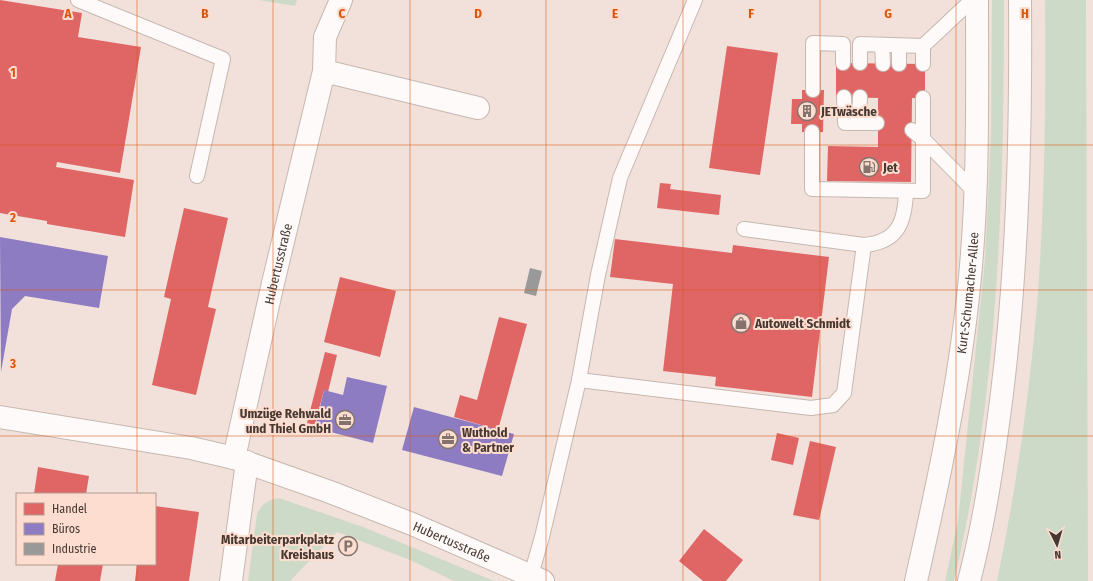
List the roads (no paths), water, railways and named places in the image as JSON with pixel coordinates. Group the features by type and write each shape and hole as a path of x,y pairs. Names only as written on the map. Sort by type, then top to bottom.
{"street":[{"name":"Hubertusstraße","path":"231,581 241,460 273,283 324,71 325,37 341,0"},
{"name":"Kurt-Schumacher-Allee","path":"916,581 940,477 958,378 969,287 976,194 977,0"},
{"path":"969,581 979,543 994,450 1010,324 1017,209 1020,108 1020,0"},
{"path":"324,71 478,108"},
{"name":"Hubertusstraße","path":"0,417 191,448 241,460 405,521 537,578"}],"lane":[{"path":"78,0 223,60 198,176"},
{"path":"537,578 542,537 579,380 598,275 620,178 695,0"},
{"path":"860,63 860,44 923,46 972,0"},
{"path":"813,90 813,43 843,44 843,63"},
{"path":"882,45 883,64"},
{"path":"899,46 899,64"},
{"path":"923,46 923,64"},
{"path":"844,97 845,124 878,123"},
{"path":"859,123 860,97"},
{"path":"812,132 812,189 923,191 923,98"},
{"path":"912,130 924,140 976,194"},
{"path":"744,229 864,245 876,244 888,238 897,230 903,220 906,191"},
{"path":"579,380 811,408 833,405 844,393 864,245"}],"place":[{"name":"JETwäsche","path":"807,111"},
{"name":"Jet","path":"869,167"},
{"name":"Autowelt Schmidt","path":"741,323"},
{"name":"Umzüge Rehwald und Thiel GmbH","path":"345,420"},
{"name":"Wuthold & Partner","path":"448,439"},
{"name":"Mitarbeiterparkplatz Kreishaus","path":"348,546"}]}
